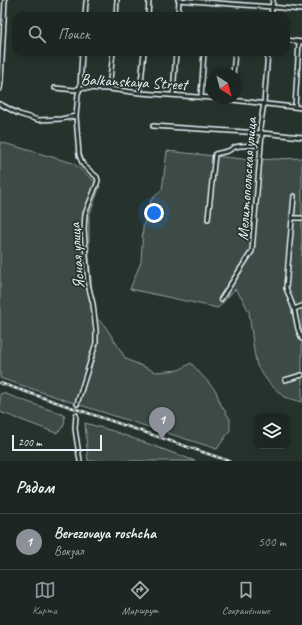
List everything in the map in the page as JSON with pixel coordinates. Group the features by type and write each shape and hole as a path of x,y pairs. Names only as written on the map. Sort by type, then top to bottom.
{"street":[{"path":"0,89 5,0"},
{"path":"116,12 117,0"},
{"path":"148,12 149,0"},
{"path":"178,12 179,0 302,10"},
{"path":"271,12 273,0"},
{"path":"85,12 86,1"},
{"path":"290,41 301,42 295,107"},
{"name":"Ясная улица","path":"77,404 96,343 93,304 88,284 84,229 85,214 98,181 97,177 83,165 79,155 76,116 80,88 82,56"},
{"path":"109,89 113,56"},
{"path":"140,92 144,56"},
{"path":"173,95 176,56"},
{"path":"201,97 204,56"},
{"path":"234,68 235,56"},
{"name":"Мелитопольская улица","path":"221,299 252,251 262,133 260,128 264,103 268,56"},
{"name":"Balkanskaya Street","path":"55,88 75,90 80,88 109,89 206,97"},
{"name":"Balkanskaya Street","path":"242,100 302,108"},
{"path":"0,104 19,114 38,120 62,119 76,116"},
{"path":"153,126 302,137"},
{"path":"208,219 215,154 228,151 235,147 261,144"},
{"path":"294,196 286,288 294,309 298,329 302,339"},
{"path":"292,218 302,218"},
{"path":"294,309 302,306"},
{"path":"286,380 302,375"},
{"path":"76,415 76,429 80,461"}],"shaded area":[{"path":"0,142 73,163 100,186 89,216 89,257 94,316 105,326 126,359 156,372 179,370 191,363 216,391 220,403 230,419 230,430 217,449 0,378"},
{"path":"167,151 252,160 302,158 302,402 284,397 269,383 257,366 249,312 242,298 235,289 218,308 130,289 141,262 143,227 151,200 162,190"},
{"path":"3,393 64,415 65,421 63,426 56,433 0,412 0,394"},
{"path":"85,423 113,431 195,461 88,461"}],"railway":[{"path":"0,383 229,461"}],"place":[{"name":"Berezovaya roshcha","path":"162,440"}]}
